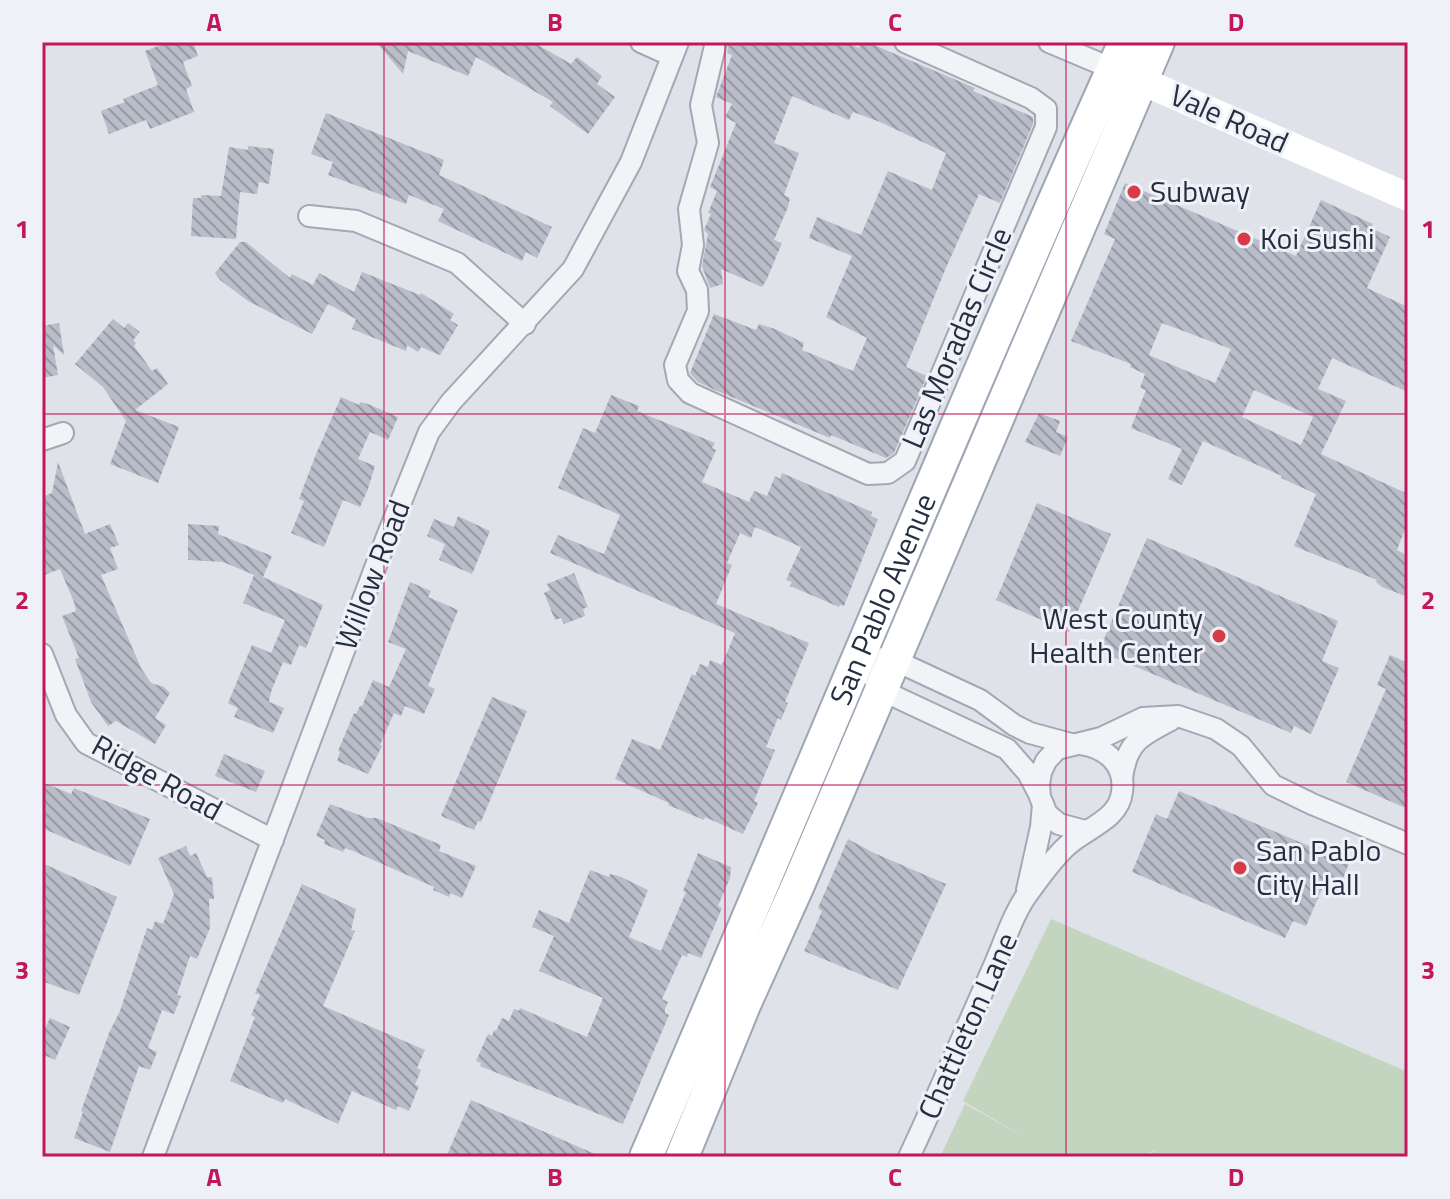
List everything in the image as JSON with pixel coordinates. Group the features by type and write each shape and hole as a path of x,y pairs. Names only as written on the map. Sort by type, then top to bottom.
{"main road":[{"name":"San Pablo Avenue","path":"655,1149 859,655 1127,64 1158,42"},
{"name":"San Pablo Avenue","path":"682,1157 744,1005 894,660 1127,64"}],"street":[{"path":"641,42 675,49"},
{"name":"Las Moradas Circle","path":"716,42 701,105 708,143 689,209 693,245 688,271 697,290 698,311 675,365 678,380 690,393 868,474 888,473 905,461 1046,127 1046,109 1031,98 905,42"},
{"name":"Vale Road","path":"1049,42 1127,64 1408,197"},
{"name":"Willow Road","path":"153,1157 429,432 451,402 573,269 631,162 675,49"},
{"path":"309,216 356,221 457,263 525,324"},
{"path":"42,440 63,433"},
{"name":"Ridge Road","path":"42,654 66,715 86,743 273,840"},
{"path":"859,655 894,660 980,700 1030,733 1074,744 1097,746 1117,764 1123,791 1119,804 1101,823 1085,831 1059,824 1047,814 1028,773 1007,749 881,690 859,655"},
{"path":"1042,800 1041,772 1057,749 1101,738 1143,718 1178,716 1216,729 1241,746 1273,785 1408,844"},
{"path":"1122,778 1129,748 1140,737 1178,716"},
{"name":"Chattleton Lane","path":"909,1157 1026,896 1041,827 1042,800"},
{"name":"Chattleton Lane","path":"1026,896 1066,847 1085,831"}],"green space":[{"path":"1051,919 1408,1072 1408,1157 1146,1157 1158,1149 1141,1157 940,1157 965,1104 1024,1137 963,1101"}],"building":[{"path":"169,42 193,42 198,56 183,62 192,86 186,89 194,112 150,129 146,120 109,134 101,111 158,85 145,51"},
{"path":"376,42 533,42 571,64 577,57 602,76 597,84 615,97 588,134 550,106 553,102 476,57 468,76 408,51 403,74"},
{"path":"729,42 845,42 859,48 861,42 867,42 975,88 973,91 1033,117 1033,124 1000,203 979,194 945,270 906,367 927,376 894,453 886,458 715,390 698,382 690,373 714,314 756,330 759,324 775,329 804,343 802,350 853,371 867,338 826,317 852,256 809,238 817,217 861,235 888,171 932,190 946,153 853,112 849,120 792,96 774,143 799,153 784,195 790,198 788,207 774,240 782,243 767,279 762,287 721,269 723,284 710,288 702,266 708,234 704,230 717,191 710,187 736,123 725,117 732,104 716,97 732,55 727,53"},
{"path":"326,113 444,160 439,175 552,227 537,258 526,252 522,261 438,221 444,209 409,195 406,204 328,175 333,162 311,154"},
{"path":"248,146 274,149 269,184 259,182 257,194 240,192 236,239 191,236 193,198 201,198 201,195 221,196 229,147 248,150"},
{"path":"1125,183 1296,256 1321,200 1373,224 1371,228 1390,237 1367,288 1408,307 1408,392 1332,358 1318,389 1346,401 1321,454 1408,494 1408,521 1397,550 1408,556 1408,597 1382,587 1377,580 1294,546 1316,494 1282,476 1203,441 1182,485 1168,479 1182,449 1131,428 1146,390 1140,388 1145,374 1130,367 1131,364 1071,341 1115,239 1104,234","holes":["1162,323 1231,349 1215,383 1149,355","1254,390 1313,417 1301,445 1242,417"]},
{"path":"240,242 246,242 290,278 292,274 313,285 319,273 354,292 362,272 421,293 454,314 450,320 458,325 440,355 421,347 418,352 407,345 406,351 352,329 356,319 328,304 312,334 248,301 220,280 215,273"},
{"path":"113,319 124,328 128,323 140,332 133,340 136,343 134,346 152,371 157,368 168,384 135,410 179,427 158,483 110,464 126,421 103,387 75,364"},
{"path":"59,323 64,355 53,345 58,375 42,378 42,326"},
{"path":"611,395 639,406 637,411 715,443 712,448 716,450 702,482 749,502 754,491 767,496 775,476 780,479 782,473 872,512 871,516 878,519 844,606 839,607 790,586 792,582 786,580 801,547 755,527 751,538 740,533 727,563 732,565 716,604 809,643 781,720 778,718 766,747 775,750 754,801 758,803 743,834 668,805 615,779 632,739 660,750 692,674 695,676 700,664 708,667 710,660 722,665 735,633 550,553 558,535 604,554 620,515 558,488 583,428 595,433"},
{"path":"341,397 398,417 388,440 370,432 358,459 375,466 368,489 360,507 343,500 324,547 291,533 304,501 299,499"},
{"path":"1039,413 1060,421 1056,432 1068,437 1060,456 1025,442"},
{"path":"58,462 85,534 110,524 119,545 110,548 118,569 101,575 141,668 151,683 164,687 170,693 155,718 166,725 155,744 116,721 108,726 91,702 75,659 79,658 62,616 76,611 74,602 60,569 42,576 42,497 52,493"},
{"path":"1037,503 1111,534 1069,632 996,600"},
{"path":"458,516 490,531 472,574 439,560 445,544 427,536 434,519 454,527"},
{"path":"188,524 219,526 218,534 272,556 263,577 323,605 306,648 299,645 291,665 283,662 271,692 269,702 284,708 273,733 234,717 238,708 228,703 252,645 271,653 285,620 243,603 254,575 223,562 188,560"},
{"name":"West County Health Center","path":"1147,538 1338,621 1322,661 1339,668 1311,734 1294,726 1291,733 1099,651"},
{"path":"574,573 588,607 583,609 585,616 564,624 561,618 555,620 544,593 550,590 547,584"},
{"path":"410,582 431,591 428,597 458,610 428,686 435,689 424,714 405,706 401,716 394,713 368,774 337,761 338,751 354,713 362,706 373,680 389,687 406,649 388,642"},
{"path":"1390,655 1408,663 1408,809 1346,782 1386,689 1377,685"},
{"path":"492,697 527,711 481,822 478,821 474,830 441,816"},
{"path":"224,754 265,771 256,792 215,776"},
{"path":"42,782 71,794 74,788 150,819 130,866 42,828"},
{"name":"San Pablo City Hall","path":"1179,791 1349,863 1338,891 1324,884 1306,926 1293,921 1285,938 1132,872 1156,814 1167,819"},
{"path":"330,804 367,818 377,818 441,845 439,851 476,866 462,898 450,893 449,897 433,890 434,887 353,851 345,848 343,852 324,844 325,840 316,836"},
{"path":"848,839 946,884 898,990 804,951 822,911 818,908"},
{"path":"186,846 190,856 196,853 207,877 212,877 214,899 209,899 210,928 197,959 190,956 174,1014 162,1010 148,1048 157,1052 150,1070 139,1066 110,1152 74,1138 147,928 152,930 155,921 163,924 174,894 158,858"},
{"path":"698,853 731,867 730,878 718,906 722,908 701,958 688,953 687,957 682,955 662,999 668,1002 665,1013 669,1015 623,1124 480,1066 481,1063 476,1061 488,1034 492,1036 502,1018 509,1021 514,1009 519,1011 520,1008 587,1037 603,998 539,971 554,936 532,927 539,910 569,923 590,870 609,877 610,874 619,876 648,890 629,937 661,951 686,892 683,891"},
{"path":"42,863 117,897 79,995 42,981"},
{"path":"302,884 356,909 351,930 355,931 323,1006 425,1050 417,1068 421,1070 415,1085 419,1086 409,1111 398,1106 396,1110 352,1091 338,1124 285,1099 283,1103 230,1081 255,1017 251,1015 260,995 255,993"},
{"path":"50,1018 70,1027 55,1060 42,1054 42,1035"},
{"path":"471,1100 602,1157 446,1157"}],"place":[{"name":"Subway","path":"1134,192"},
{"name":"Koi Sushi","path":"1244,239"},
{"name":"West County Health Center","path":"1219,636"},
{"name":"San Pablo City Hall","path":"1240,868"}]}
